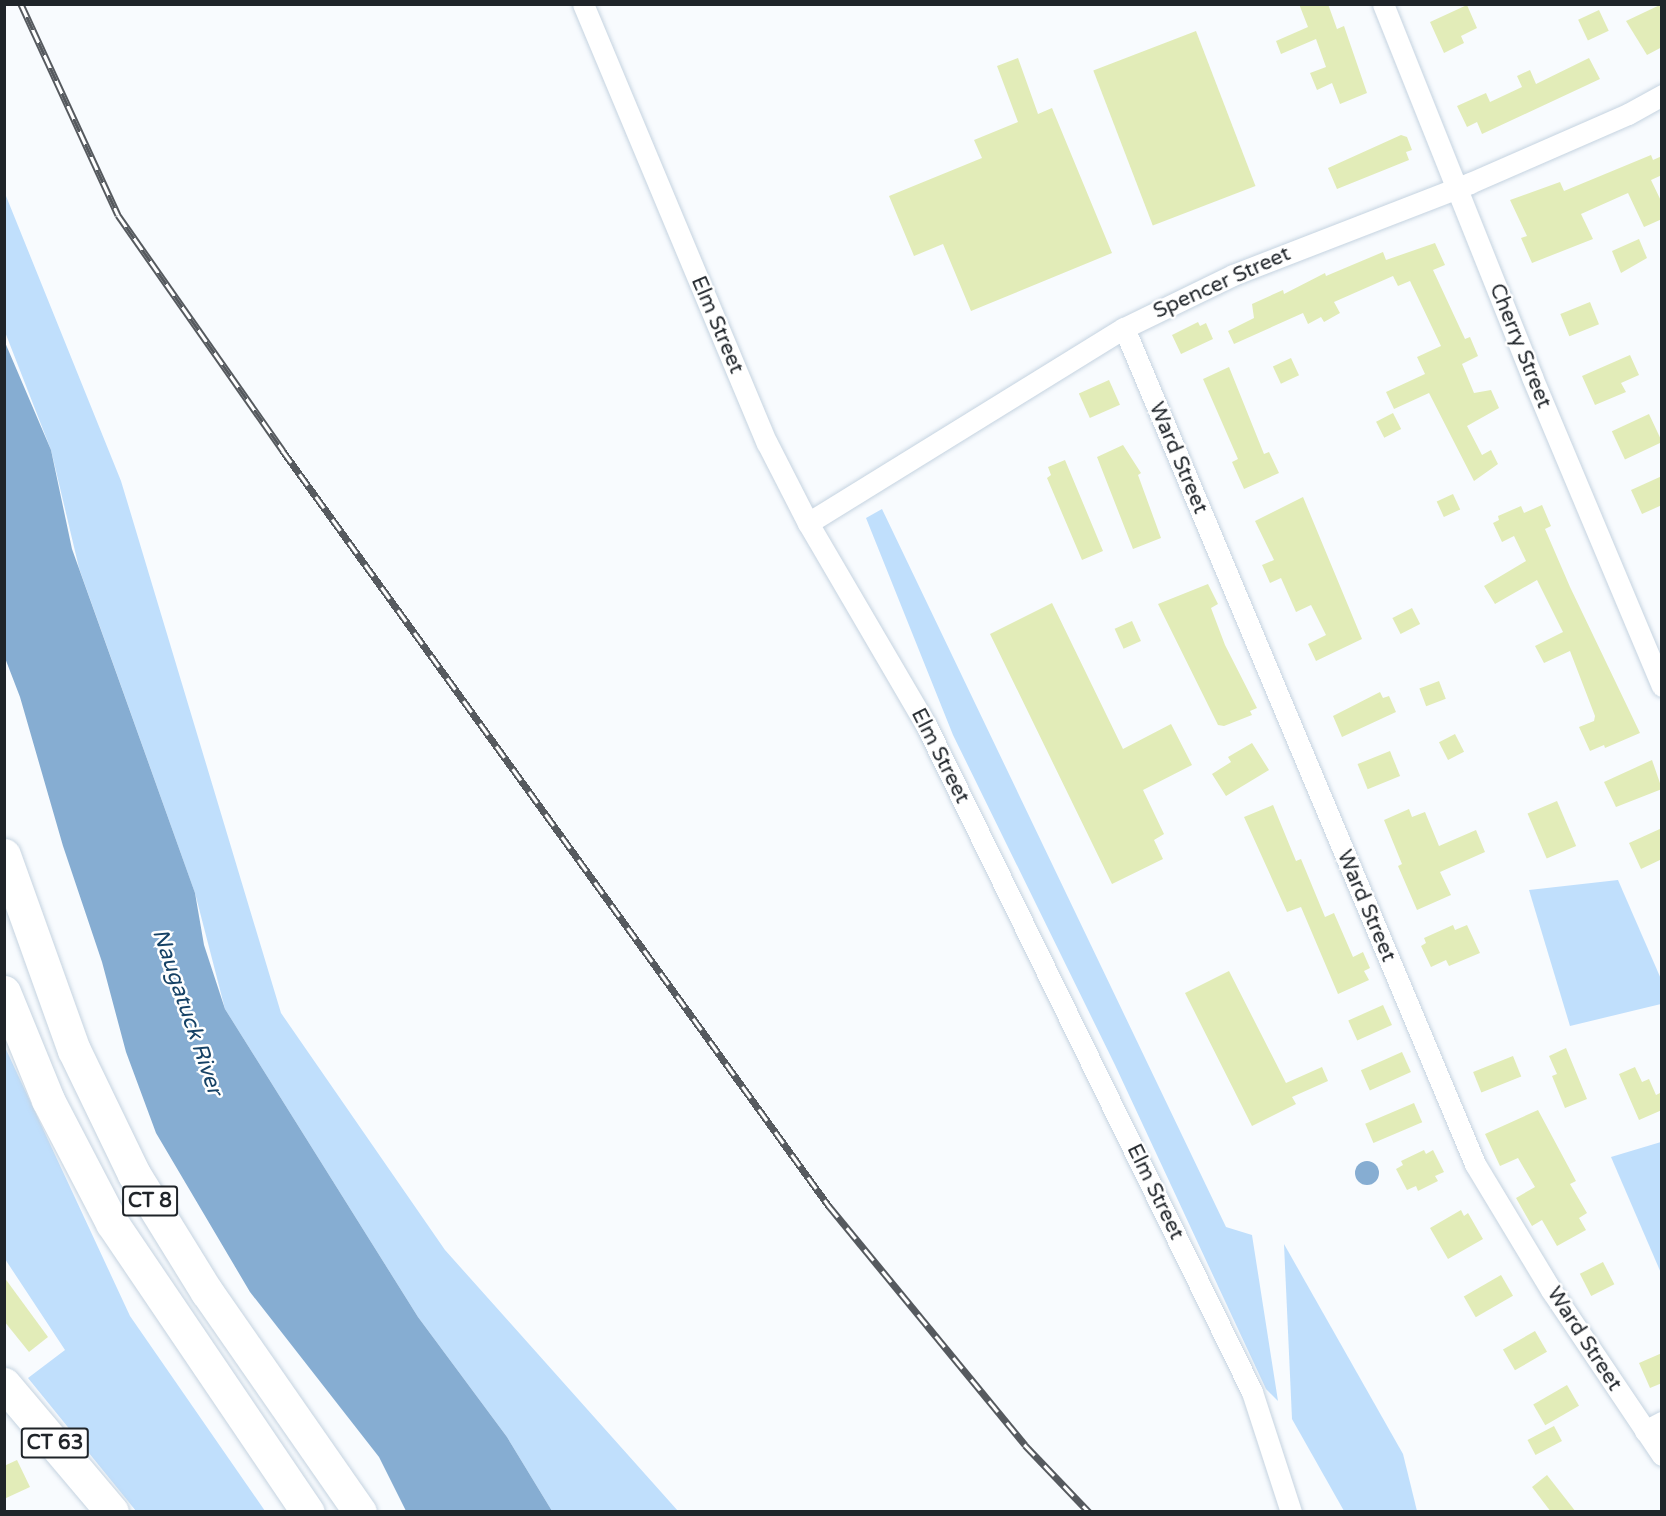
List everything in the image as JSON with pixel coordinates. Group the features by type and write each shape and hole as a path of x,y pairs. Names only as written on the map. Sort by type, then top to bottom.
{"main road":[{"name":"CT 8","path":"4,855 74,1050 134,1174 201,1282 360,1512"},
{"name":"CT 8","path":"4,992 48,1100 112,1223 308,1512"},
{"name":"CT 63","path":"4,1384 104,1509"}],"street":[{"name":"Elm Street","path":"583,4 767,443 808,523 926,725 1252,1392 1291,1512"},
{"name":"Cherry Street","path":"1383,4 1456,189 1662,686"},
{"name":"Spencer Street","path":"808,523 1124,328 1233,275 1456,189 1628,114 1662,95"},
{"name":"Ward Street","path":"1124,328 1475,1164 1551,1290 1653,1427 1662,1455"}],"shaded area":[{"path":"4,191 121,481 281,1013 445,1250 678,1511 552,1511 507,1437 418,1317 225,1009 195,893 79,568 51,450 5,332"},
{"path":"882,509 1226,1227 1252,1235 1278,1401 1266,1389 1115,1065 953,735 866,518"},
{"path":"1618,880 1661,979 1661,1004 1570,1026 1529,890"},
{"path":"4,1045 130,1316 265,1511 136,1511 28,1378 65,1350 5,1259"},
{"path":"1662,1142 1661,1273 1611,1157"},
{"path":"1284,1244 1403,1454 1417,1511 1344,1511 1292,1419"}],"water":[{"name":"Naugatuck River","path":"4,340 51,450 72,549 195,893 204,945 225,1009 418,1317 507,1437 552,1511 406,1511 379,1457 250,1292 156,1133 126,1052 102,962 63,846 20,697 5,658"},
{"path":"1367,1161 1376,1164 1379,1173 1376,1182 1367,1185 1358,1182 1355,1173 1358,1164"}],"building":[{"path":"1299,4 1328,4 1337,29 1344,26 1367,93 1340,104 1332,83 1317,90 1310,73 1326,67 1316,39 1281,54 1276,41 1308,27"},
{"path":"1662,4 1662,47 1647,55 1626,21"},
{"path":"1467,5 1477,28 1461,36 1464,43 1444,53 1430,22"},
{"path":"1599,10 1609,31 1588,41 1578,20"},
{"path":"1196,31 1255,186 1153,225 1093,70"},
{"path":"1018,58 1038,114 1052,108 1112,253 971,311 943,244 914,256 889,196 982,158 974,140 1018,122 997,66"},
{"path":"1589,58 1600,79 1482,134 1477,122 1467,127 1457,106 1486,93 1490,102 1522,87 1517,76 1530,70 1536,84"},
{"path":"1401,135 1407,137 1412,150 1406,152 1409,160 1337,189 1328,168"},
{"path":"1651,155 1653,160 1662,156 1662,175 1651,180 1662,203 1662,219 1644,227 1628,193 1581,214 1593,239 1532,263 1521,238 1527,236 1510,200 1560,182 1564,191"},
{"path":"1639,239 1647,258 1621,273 1612,251"},
{"path":"1435,243 1445,265 1433,270 1465,339 1470,337 1478,356 1462,364 1474,393 1491,390 1499,408 1467,426 1482,455 1491,450 1498,464 1474,481 1429,393 1394,409 1386,392 1425,374 1417,357 1441,346 1410,281 1398,286 1393,276 1334,302 1340,313 1324,322 1321,317 1308,324 1303,313 1234,344 1228,331 1254,318 1252,304 1283,290 1284,294 1325,273 1326,276 1383,252 1386,260"},
{"path":"1590,302 1599,324 1569,336 1560,314"},
{"path":"1198,322 1200,326 1206,323 1213,339 1181,354 1172,335"},
{"path":"1630,355 1639,375 1621,383 1626,392 1595,405 1582,376"},
{"path":"1291,358 1299,375 1281,384 1273,366"},
{"path":"1229,367 1264,454 1269,452 1279,473 1244,489 1232,462 1238,459 1203,379"},
{"path":"1109,380 1120,405 1090,418 1079,393"},
{"path":"1393,413 1401,429 1384,438 1376,422"},
{"path":"1649,414 1662,442 1625,459 1612,431"},
{"path":"1123,445 1141,473 1138,475 1161,538 1133,549 1097,457"},
{"path":"1065,460 1103,551 1082,560 1047,478 1051,475 1048,467"},
{"path":"1662,476 1662,505 1642,514 1631,490"},
{"path":"1453,494 1460,509 1444,517 1437,502"},
{"path":"1303,497 1362,639 1316,661 1308,644 1326,635 1311,605 1296,612 1281,578 1270,583 1262,565 1274,560 1255,521"},
{"path":"1542,505 1551,526 1545,529 1570,587 1640,733 1605,748 1604,745 1590,751 1579,727 1594,721 1595,716 1570,651 1544,663 1535,646 1563,632 1537,580 1495,604 1484,586 1526,561 1514,536 1502,542 1493,523 1499,520 1498,516 1521,506 1524,513"},
{"path":"1208,584 1218,604 1211,608 1225,645 1257,708 1250,711 1252,715 1224,726 1218,725 1158,604"},
{"path":"1052,603 1123,749 1171,724 1192,765 1143,790 1164,834 1154,840 1163,859 1112,884 990,634"},
{"path":"1412,608 1420,624 1401,634 1392,618"},
{"path":"1132,621 1141,641 1124,649 1115,629"},
{"path":"1439,681 1446,699 1426,706 1419,689"},
{"path":"1380,692 1383,698 1389,696 1396,712 1342,737 1333,716"},
{"path":"1455,734 1464,752 1448,760 1439,742"},
{"path":"1252,743 1269,770 1226,796 1212,774 1231,762 1228,757"},
{"path":"1390,751 1400,776 1368,789 1358,764"},
{"path":"1652,760 1662,789 1616,807 1604,782"},
{"path":"1557,801 1576,846 1547,859 1528,814"},
{"path":"1273,805 1296,861 1301,859 1325,917 1334,913 1353,957 1363,952 1370,968 1364,971 1369,980 1338,994 1301,907 1287,912 1244,817"},
{"path":"1409,809 1412,817 1425,812 1439,846 1476,830 1485,852 1440,872 1451,895 1417,910 1398,866 1402,864 1384,820"},
{"path":"1662,828 1662,859 1641,869 1629,843"},
{"path":"1453,925 1455,930 1467,925 1480,953 1449,966 1446,960 1431,967 1421,946 1426,943 1424,938"},
{"path":"1229,971 1286,1083 1322,1067 1328,1081 1292,1097 1296,1104 1252,1126 1185,993"},
{"path":"1383,1005 1392,1025 1357,1041 1348,1020"},
{"path":"1566,1048 1587,1099 1565,1108 1552,1076 1557,1074 1549,1056"},
{"path":"1402,1052 1411,1072 1370,1090 1361,1070"},
{"path":"1513,1056 1521,1076 1481,1093 1473,1072"},
{"path":"1635,1067 1642,1082 1649,1079 1656,1095 1662,1092 1662,1110 1639,1120 1619,1074"},
{"path":"1414,1103 1422,1122 1373,1143 1365,1124"},
{"path":"1538,1110 1576,1181 1570,1184 1587,1213 1579,1218 1586,1230 1557,1246 1542,1220 1532,1226 1516,1198 1535,1187 1518,1158 1500,1166 1485,1134"},
{"path":"1424,1150 1426,1154 1433,1150 1444,1172 1435,1176 1438,1181 1418,1191 1416,1186 1407,1190 1396,1169 1403,1165 1401,1161"},
{"path":"1461,1210 1464,1216 1468,1213 1483,1239 1448,1259 1430,1228"},
{"path":"1603,1262 1614,1284 1591,1296 1580,1274"},
{"path":"1501,1275 1513,1296 1476,1317 1464,1296"},
{"path":"4,1277 48,1337 29,1352 4,1321"},
{"path":"1535,1331 1547,1352 1515,1370 1503,1350"},
{"path":"1662,1353 1662,1383 1650,1388 1639,1363"},
{"path":"1567,1385 1579,1406 1545,1425 1533,1404"},
{"path":"1554,1426 1562,1441 1535,1455 1528,1440"},
{"path":"17,1460 30,1487 4,1499 4,1466"},
{"path":"1547,1475 1576,1512 1551,1512 1532,1487"}],"railway":[{"path":"21,4 118,215 283,451 829,1206 1025,1445 1089,1512"}]}
